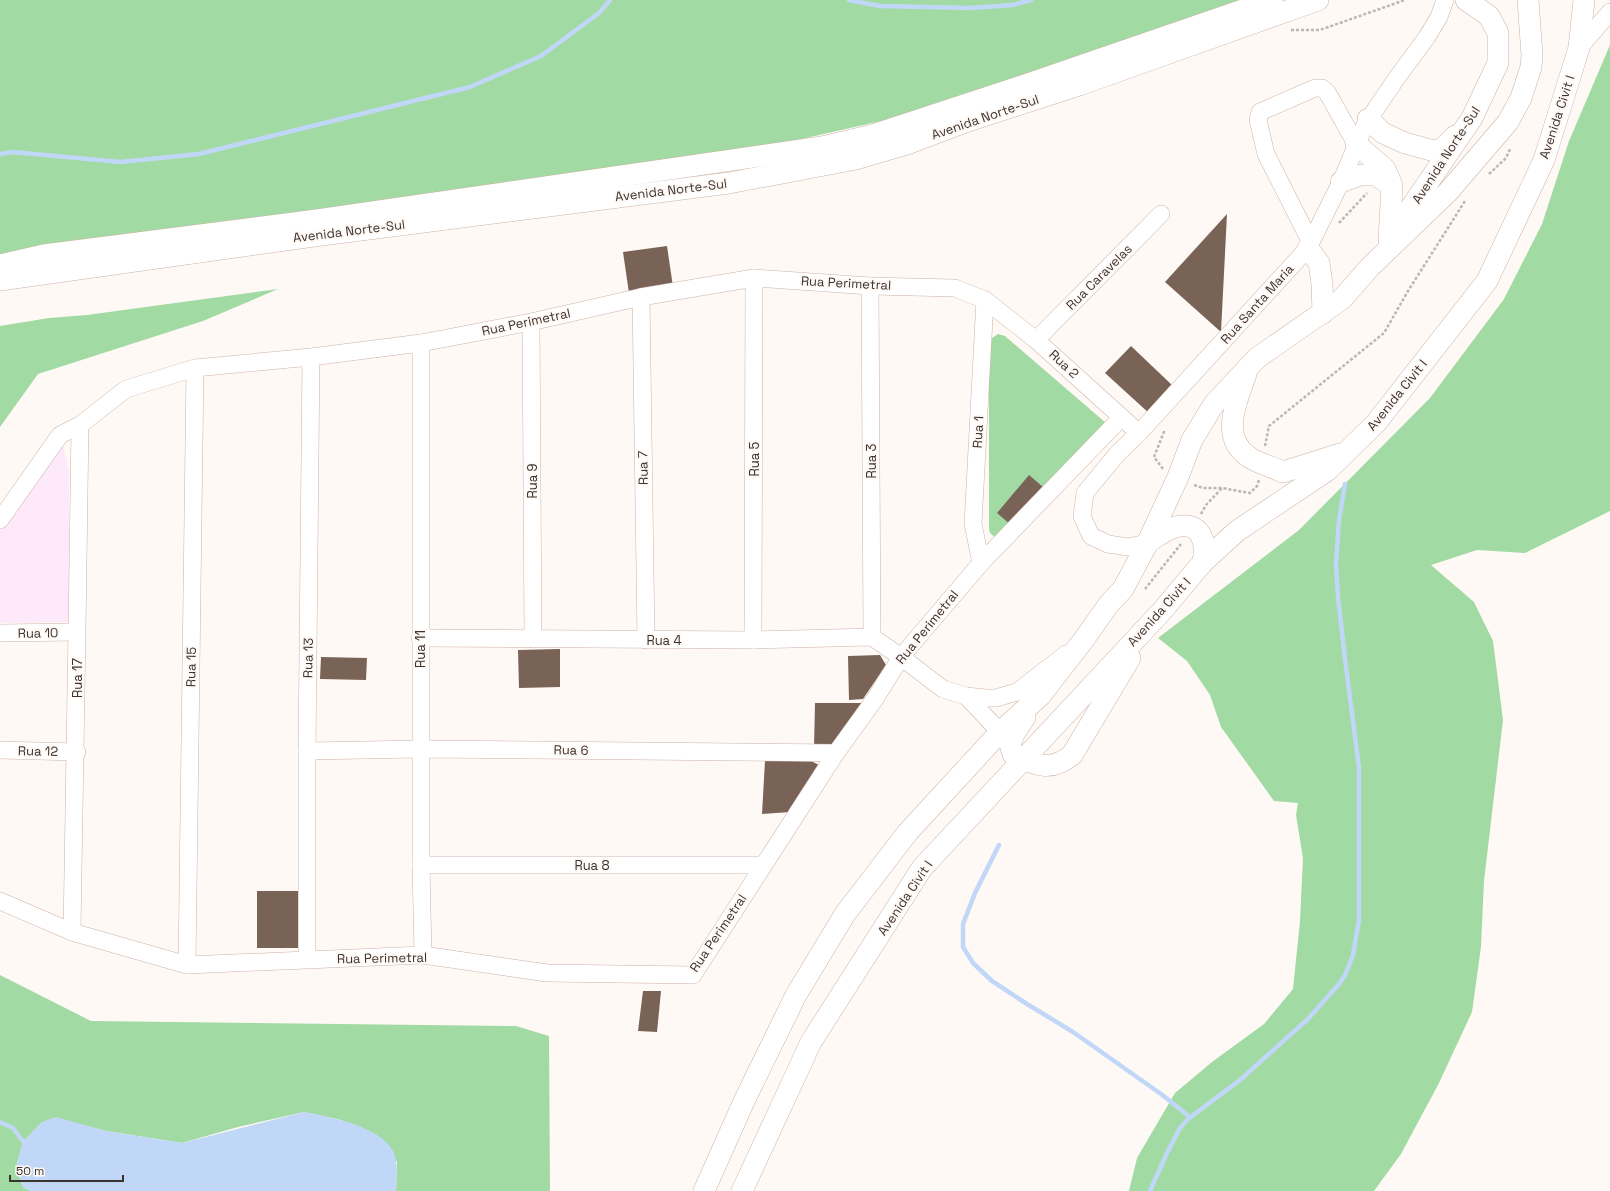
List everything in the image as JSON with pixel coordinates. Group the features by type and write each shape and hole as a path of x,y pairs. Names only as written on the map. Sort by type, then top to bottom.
{"main road":[{"name":"Avenida Norte-Sul","path":"0,265 44,255 317,220 822,147 873,135 1032,83 1272,0"},
{"name":"Avenida Norte-Sul","path":"0,280 314,236 729,183 856,159 907,144 968,121 1082,84 1318,0"},
{"name":"Avenida Norte-Sul","path":"1370,267 1472,118 1498,63 1498,33 1489,16 1466,0"},
{"path":"1162,611 1124,668 1072,755 1061,764 1050,766 1036,764 1013,754 1010,744 1014,734 1040,696 1082,642 1109,604 1123,588 1148,543 1178,477 1192,440 1214,404 1257,358 1342,299 1370,267 1448,192 1508,122 1520,98 1530,67 1532,55 1532,37 1528,0"},
{"name":"Avenida Civit I","path":"742,1191 811,1042 922,868 1023,758 1162,611 1203,562 1237,531 1328,470 1376,423 1487,281 1544,160 1579,48 1584,0"},
{"path":"1368,119 1383,133 1405,143 1434,150 1442,149 1472,118"},
{"path":"1356,144 1384,169 1392,186 1390,239"},
{"path":"1341,182 1360,175 1376,175 1392,186"},
{"path":"1309,244 1319,263 1324,307 1323,313"},
{"path":"1248,368 1232,414 1234,441 1249,457 1283,472 1346,452"},
{"path":"1148,543 1167,530 1176,527 1185,526 1194,528 1200,534 1204,542 1205,551 1203,562"},
{"path":"704,1191 745,1100 796,995 845,914 908,832 1000,732 1040,696"}],"street":[{"name":"Rua Santa Maria","path":"1148,543 1128,547 1108,544 1091,536 1082,516 1085,493 1118,454 1140,433 1309,244 1341,182 1368,119 1427,37 1439,18 1445,0"},
{"path":"1579,48 1610,12"},
{"path":"1309,244 1266,154 1258,120 1260,112 1315,88 1322,88 1327,92 1356,144"},
{"name":"Rua Caravelas","path":"1036,340 1161,214"},
{"name":"Rua Perimetral","path":"0,520 60,435 80,425 126,389 195,368 311,357 421,344 531,322 641,297 754,278 870,286 955,288 985,300"},
{"name":"Rua 5","path":"753,640 754,278"},
{"name":"Rua 3","path":"870,286 872,637"},
{"name":"Rua 7","path":"641,297 646,640"},
{"name":"Rua 2","path":"985,300 1036,340 1121,418 1140,433"},
{"name":"Rua 1","path":"981,563 973,524 985,300"},
{"name":"Rua 9","path":"531,322 534,639"},
{"name":"Rua 11","path":"421,344 420,638 423,955"},
{"name":"Rua 13","path":"307,959 307,751 311,357"},
{"name":"Rua 15","path":"187,966 195,368"},
{"name":"Rua Perimetral","path":"0,901 72,932 187,966 307,959 423,955 547,973 693,975 763,864 836,753 875,699 901,657 981,563 1121,418"},
{"name":"Rua 17","path":"72,932 77,752 76,632 80,425"},
{"name":"Rua 10","path":"0,633 76,632"},
{"path":"872,637 943,689 966,696 996,698 1017,692 1082,642"},
{"name":"Rua 4","path":"420,638 753,640 872,637"},
{"path":"966,696 1000,732"},
{"name":"Rua 6","path":"307,751 421,749 836,753"},
{"name":"Rua 12","path":"0,750 77,752"},
{"name":"Rua 8","path":"421,865 763,864"}],"path":[{"path":"1142,593 1194,528 1206,505 1222,488"}],"shaded area":[{"path":"61,437 69,471 69,622 0,623 0,527"}],"green space":[{"path":"0,0 1248,0 912,114 758,149 0,258"},
{"path":"1610,45 1610,511 1525,553 1477,550 1431,565 1474,602 1493,641 1503,720 1484,881 1481,947 1472,1012 1439,1083 1401,1154 1374,1191 1129,1191 1137,1158 1175,1093 1212,1062 1264,1024 1293,989 1300,921 1303,858 1296,815 1298,803 1274,801 1221,727 1210,695 1187,661 1158,638 1299,530 1430,398 1504,299 1542,224 1569,141"},
{"path":"278,289 203,321 38,374 0,427 0,326 49,318 87,315"},
{"path":"998,334 1005,336 1106,423 997,539 990,533 989,529 989,346 992,338"},
{"path":"0,975 91,1021 516,1026 549,1036 550,1191 396,1191 397,1162 358,1126 337,1119 304,1112 238,1127 182,1143 106,1131 56,1118 42,1122 23,1142 16,1167 23,1187 31,1191 0,1191"}],"water":[{"path":"304,1112 353,1124 377,1135 386,1142 393,1151 396,1160 396,1191 31,1191 23,1187 16,1167 23,1142 42,1122 56,1117 106,1131 182,1143"}],"building":[{"path":"1227,214 1221,332 1165,282"},
{"path":"667,246 673,287 629,293 623,252"},
{"path":"1131,346 1173,386 1150,414 1105,373"},
{"path":"1029,475 1043,487 1011,525 997,513"},
{"path":"560,649 560,687 519,688 518,650"},
{"path":"880,655 886,665 863,699 849,700 848,656"},
{"path":"321,657 367,658 366,680 320,679"},
{"path":"815,703 863,703 831,748 814,748"},
{"path":"765,761 811,761 819,765 790,812 762,814"},
{"path":"257,891 298,891 299,948 257,948"},
{"path":"643,991 661,991 657,1032 638,1031"}],"waterway":[{"path":"0,154 13,152 120,162 199,154 470,87 541,56 599,13 610,0"},
{"path":"849,0 880,6 970,8 1013,5 1031,0"},
{"path":"1150,1191 1180,1128 1188,1119 1240,1080 1308,1019 1339,984 1345,975 1353,955 1359,920 1359,768 1345,659 1336,565 1339,520 1345,484"},
{"path":"999,845 975,893 963,924 963,947 973,963 992,981 1073,1032 1161,1094 1190,1117"},
{"path":"0,1122 13,1128 21,1139 28,1145"}]}
